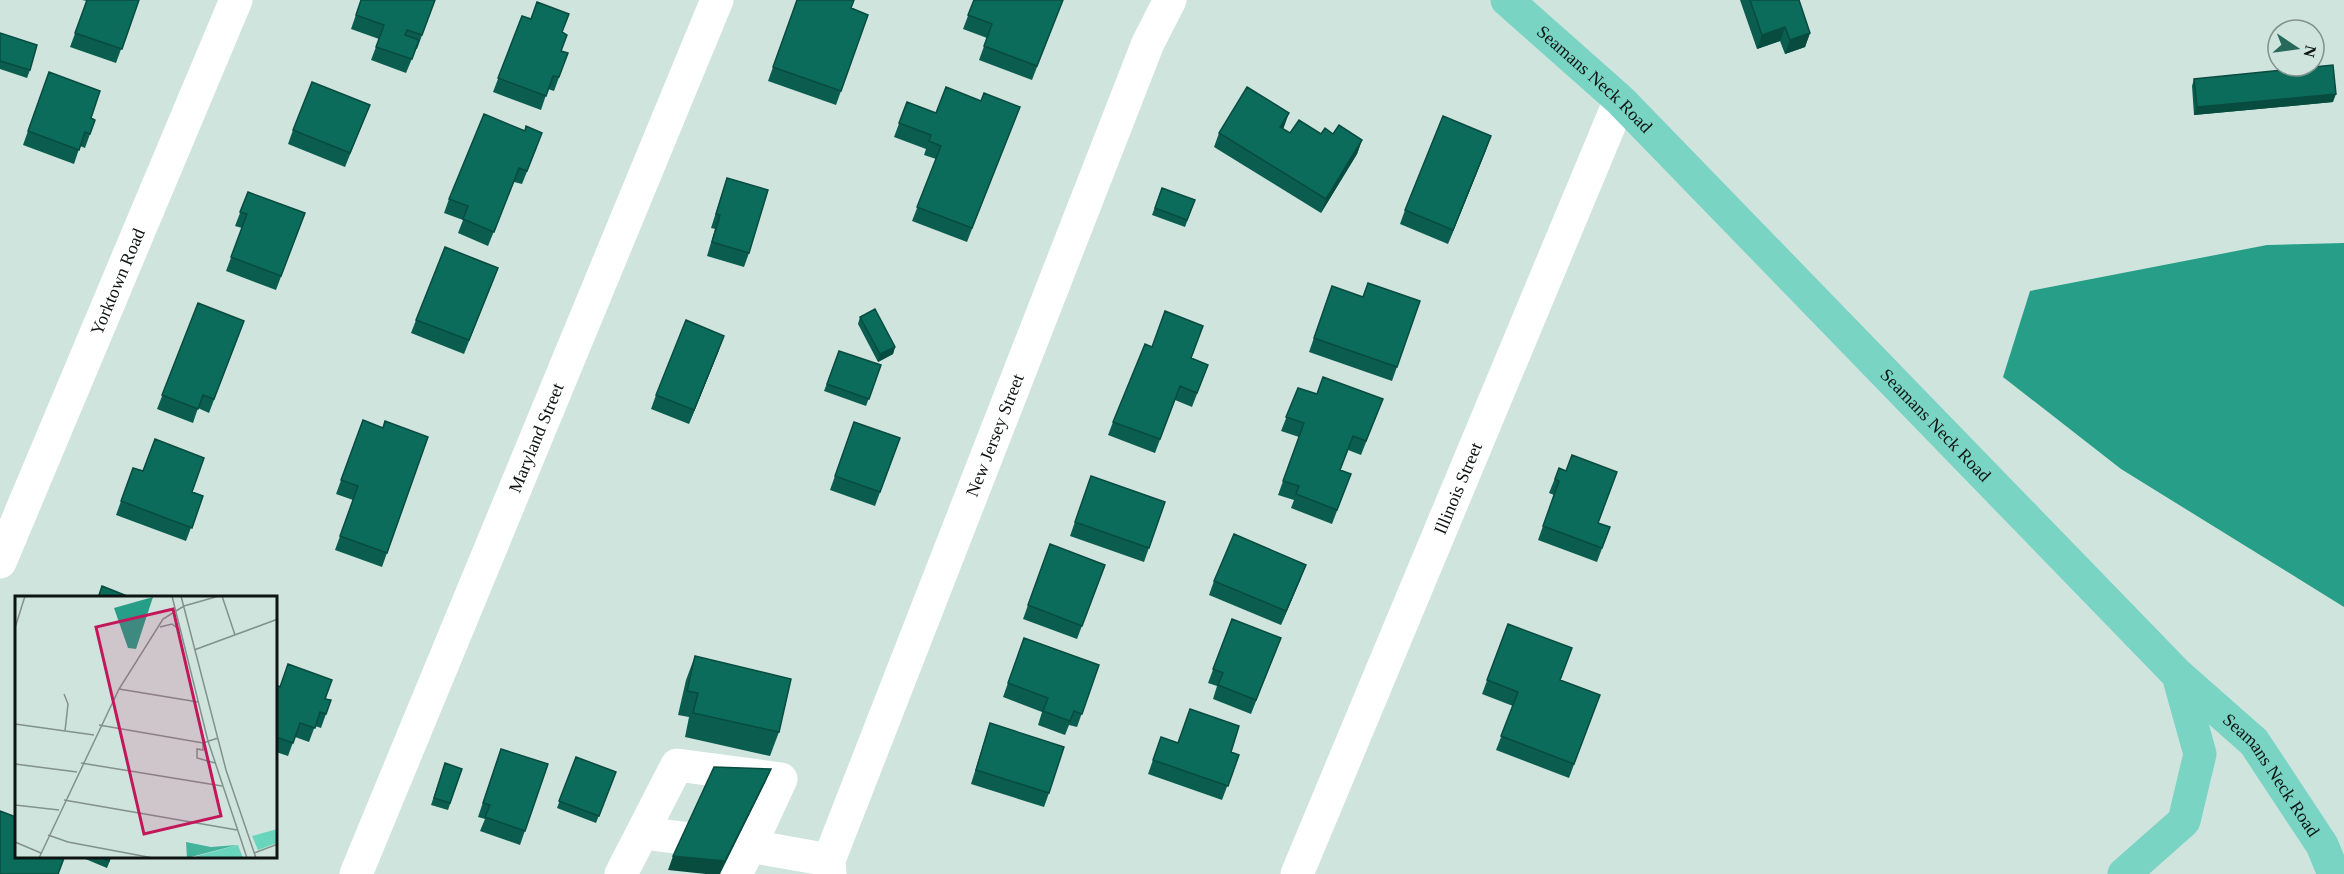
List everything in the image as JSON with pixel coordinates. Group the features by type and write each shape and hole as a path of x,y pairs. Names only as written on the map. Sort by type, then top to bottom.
{"main road":[{"name":"Seamans Neck Road","path":"1507,0 1620,100 2178,675 2254,742 2322,845 2334,874"},
{"path":"2124,874 2184,821 2200,754 2178,675"}],"street":[{"name":"Yorktown Road","path":"0,562 236,0"},
{"name":"Maryland Street","path":"356,874 717,0"},
{"name":"New Jersey Street","path":"829,867 1148,43 1170,0"},
{"name":"Illinois Street","path":"1297,874 1620,100"},
{"path":"621,874 677,765 781,779 741,854 829,867"},
{"path":"642,833 683,838"}],"shaded area":[{"path":"2344,243 2344,607 2121,469 2003,377 2030,291 2267,245"}],"building":[{"path":"87,0 139,0 122,49 75,33"},
{"path":"361,0 435,0 422,35 407,30 405,35 419,40 412,59 376,47 384,25 356,15"},
{"path":"797,0 854,0 851,8 868,15 841,91 773,67"},
{"path":"974,0 1063,0 1037,66 984,46 992,24 968,15"},
{"path":"1750,0 1799,0 1810,33 1790,40 1785,27 1762,35"},
{"path":"537,2 569,14 562,32 567,35 561,51 568,53 559,77 553,76 546,96 498,78 522,16 531,19"},
{"path":"0,33 37,45 30,70 0,61"},
{"path":"2333,65 2336,94 2197,107 2194,79 2266,72 2266,78 2326,78 2326,66"},
{"path":"49,72 100,91 91,118 95,120 90,134 85,132 79,150 28,131"},
{"path":"312,82 370,105 350,153 293,130"},
{"path":"946,87 981,101 984,93 1020,107 972,228 917,207 941,146 929,141 931,135 899,123 907,102 936,113"},
{"path":"1247,87 1289,113 1280,127 1290,133 1299,120 1321,134 1325,128 1333,134 1339,125 1362,140 1326,199 1219,133"},
{"path":"484,114 525,131 526,126 542,133 527,171 519,168 494,232 463,219 468,206 449,199"},
{"path":"1443,116 1491,136 1453,230 1405,210"},
{"path":"727,178 768,190 749,253 712,242 720,215 716,214"},
{"path":"1162,188 1195,200 1187,220 1155,208"},
{"path":"248,192 305,213 281,276 231,257 247,214 240,212"},
{"path":"445,247 498,268 469,340 416,320"},
{"path":"1368,283 1420,301 1397,367 1314,338 1332,286 1363,297"},
{"path":"198,303 244,321 214,399 203,395 198,409 162,395"},
{"path":"875,309 895,347 880,354 860,317"},
{"path":"1165,311 1203,326 1191,358 1208,365 1197,393 1180,386 1160,439 1113,422 1145,344 1152,347"},
{"path":"686,320 724,336 694,410 656,395"},
{"path":"839,351 881,365 869,399 827,384"},
{"path":"1323,377 1383,399 1366,441 1353,436 1340,470 1351,474 1337,510 1296,494 1299,486 1283,481 1304,423 1286,417 1298,388 1317,394"},
{"path":"363,420 383,428 385,421 428,437 387,553 340,536 358,486 341,480"},
{"path":"854,422 900,438 880,492 835,476"},
{"path":"155,439 204,458 192,492 203,496 192,528 121,501 133,468 143,471"},
{"path":"1572,455 1617,472 1598,523 1610,527 1602,548 1543,526 1559,481 1555,479 1559,468 1566,471"},
{"path":"1091,476 1165,502 1149,548 1075,522"},
{"path":"1234,534 1306,565 1286,611 1214,581"},
{"path":"1050,544 1105,565 1082,626 1028,605"},
{"path":"102,586 127,596 99,596"},
{"path":"1232,619 1281,638 1256,700 1218,685 1223,673 1213,669"},
{"path":"1508,624 1572,648 1560,680 1600,695 1574,764 1501,736 1518,692 1487,680"},
{"path":"1024,638 1099,665 1082,714 1074,711 1070,721 1043,711 1048,698 1008,683"},
{"path":"695,656 791,679 779,732 693,713 698,693 687,691"},
{"path":"288,664 332,680 325,699 331,700 326,714 320,712 315,728 300,723 293,743 278,738 278,686 280,687"},
{"path":"1190,709 1239,726 1231,752 1239,755 1228,786 1153,760 1161,737 1178,743"},
{"path":"990,723 1064,747 1049,793 976,770"},
{"path":"501,749 548,764 525,831 485,817 490,805 483,803"},
{"path":"576,757 616,772 599,816 559,801"},
{"path":"445,763 462,769 450,803 434,798"},
{"path":"714,767 771,769 725,861 673,856"},
{"path":"0,811 15,817 15,859 64,859 58,874 0,874"}]}
